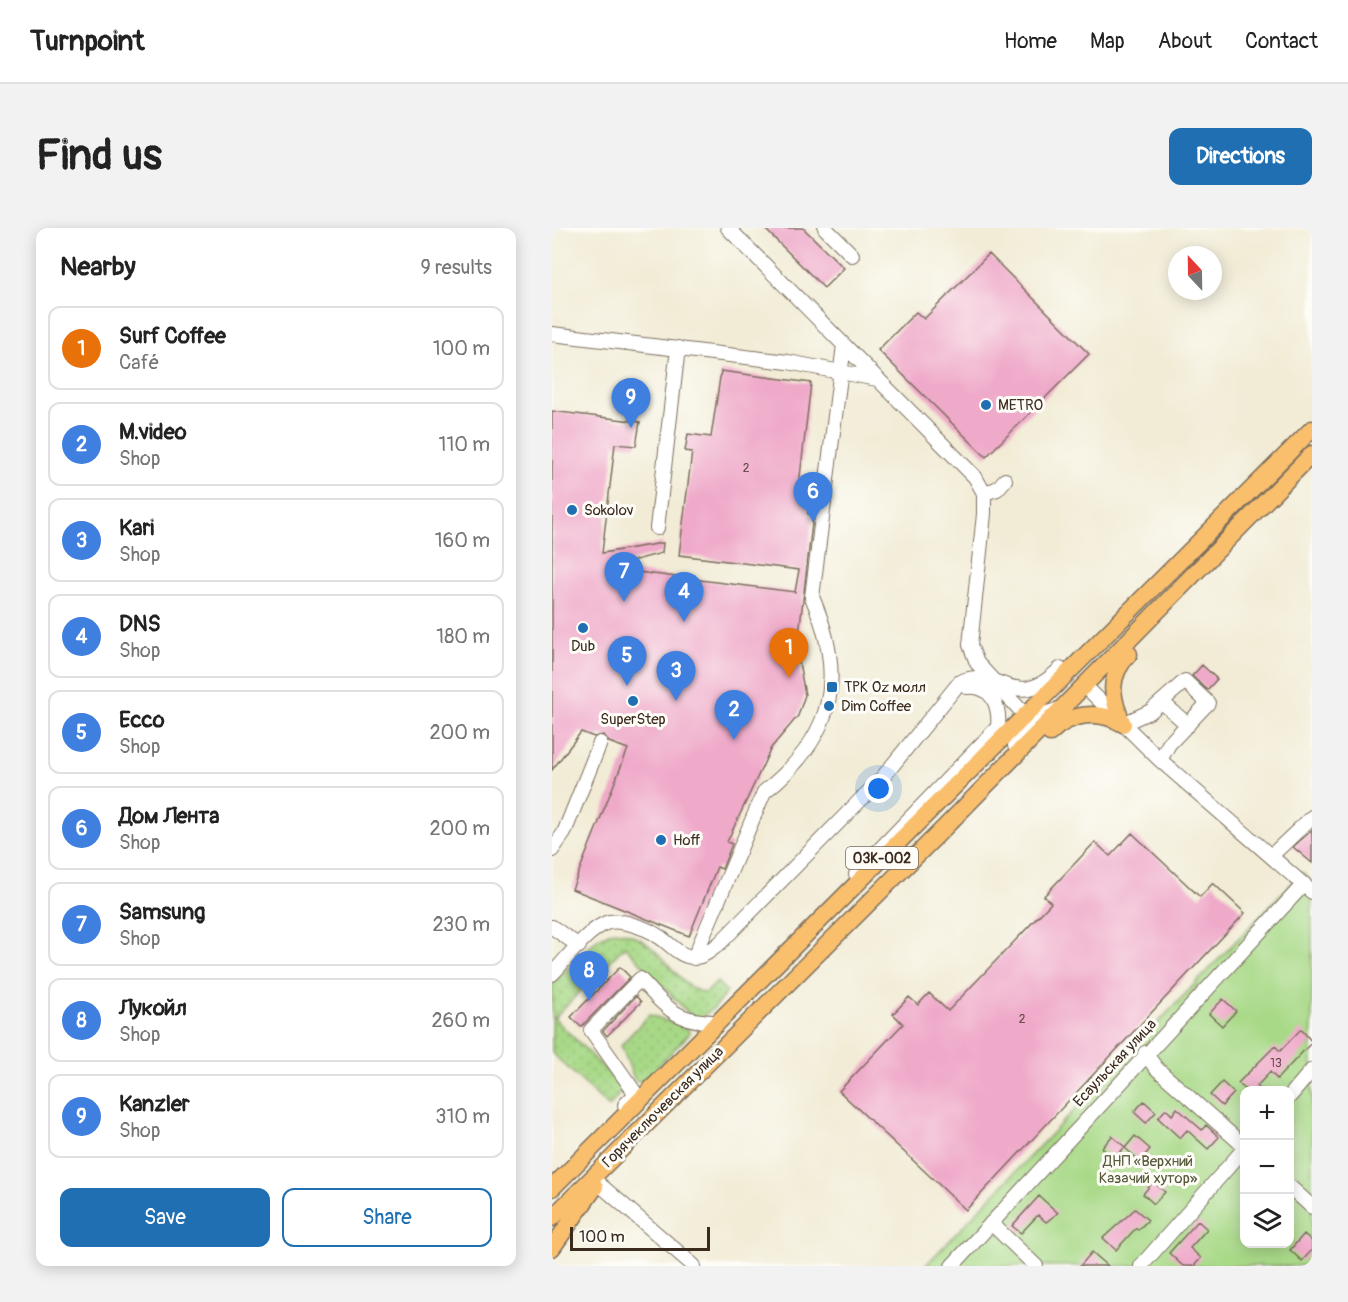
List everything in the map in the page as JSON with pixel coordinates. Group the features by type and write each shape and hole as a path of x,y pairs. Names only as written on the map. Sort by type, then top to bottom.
{"main road":[{"name":"03К-002","path":"793,946 1312,429"},
{"name":"03К-002","path":"811,960 1064,708 1312,454"},
{"path":"1044,696 1067,686 1085,686 1084,673 1096,655 1259,492 1277,464"},
{"path":"1123,724 1112,694 1113,680 1123,660 1312,466"},
{"path":"892,880 910,873 1055,728 1070,719 1090,715 1115,719 1123,724"},
{"name":"Горячеключевская улица","path":"552,1188 793,946"},
{"name":"Горячеключевская улица","path":"552,1218 811,960"},
{"path":"552,1248 598,1183 646,1124"},
{"path":"552,1181 578,1156 599,1141"}],"street":[{"path":"728,228 844,345 873,378 975,477 984,493 981,555 970,645 977,663 1025,715 1028,730 1020,741 817,949 811,960"},
{"path":"825,228 852,255"},
{"path":"552,334 788,362 873,378"},
{"path":"694,957 764,792 785,775 814,741 825,713 830,686 830,657 825,626 812,597 844,345"},
{"path":"657,528 678,348"},
{"path":"984,493 997,489 1005,480"},
{"path":"552,974 592,932 608,922 626,923 658,935 673,950 694,957 706,953 721,942 888,770 960,682 968,678 992,680 1008,687 1026,690 1038,688 1048,681 1200,531 1227,512"},
{"path":"1123,724 1151,711 1185,681 1208,703 1169,744 1160,760"},
{"path":"793,946 800,933 998,727 999,712 994,699 987,690 978,686 958,691 896,766 888,770"},
{"path":"1085,686 1160,760 1307,887 1312,898"},
{"path":"1162,702 1188,725"},
{"path":"1025,715 1036,717 1064,708"},
{"path":"552,850 564,833 600,743"},
{"path":"1272,855 1312,817"},
{"name":"Есаульская улица","path":"952,1266 1145,1053 1307,887"},
{"path":"552,927 579,946"},
{"path":"599,1141 609,1123 636,1094 591,1030 639,979 672,1013 695,1022 719,1022"},
{"path":"1145,1053 1156,1068 1240,1144"},
{"path":"1294,1091 1312,1070"},
{"path":"1141,1266 1240,1154"},
{"path":"598,1183 694,1266"},
{"path":"1294,1191 1312,1207"},
{"path":"991,1223 1036,1266"}],"green space":[{"name":"ДНП «Верхний Казачий хутор»","path":"1302,872 1312,882 1312,1266 925,1266"},
{"path":"614,931 630,934 644,942 695,990 706,993 717,982 727,992 714,1008 701,1017 690,1015 625,946 554,1018 621,1085 620,1093 609,1107 552,1053 552,984 598,938"},
{"path":"649,1015 686,1027 690,1033 644,1081 635,1081 621,1045"}],"building":[{"path":"764,228 803,228 844,268 824,288"},
{"name":"METRO","path":"989,254 1089,354 986,457 878,350 916,312 924,319"},
{"path":"721,371 811,383 799,485 811,486 808,514 813,515 797,651 805,695 798,716 771,748 727,842 732,844 722,869 717,867 689,936 572,889 628,749 609,742 603,735 594,737 581,732 552,770 552,411 640,422 636,446 615,444 602,553 663,543 662,553 606,568 795,592 799,570 679,555 692,452 685,451 688,434 711,437"},
{"path":"1202,665 1217,679 1207,690 1192,676"},
{"path":"1312,830 1312,863 1293,847"},
{"path":"1132,833 1200,897 1213,883 1245,913 966,1210 839,1091 903,1024 893,1014 909,997 918,1005 929,993 948,1011 1051,903 1044,896 1095,842 1110,856"},
{"path":"620,967 630,977 581,1027 571,1017"},
{"path":"636,996 641,1002 607,1036 603,1031"},
{"path":"1223,999 1236,1011 1222,1026 1209,1014"},
{"path":"1301,1029 1312,1042 1277,1079 1270,1072 1257,1086 1241,1086 1238,1083 1275,1046 1280,1051"},
{"path":"1222,1082 1234,1093 1222,1106 1210,1095"},
{"path":"1144,1101 1156,1112 1146,1123 1134,1112"},
{"path":"1177,1108 1202,1130 1206,1125 1219,1137 1208,1149 1187,1130 1180,1138 1158,1118 1166,1109 1172,1115"},
{"path":"1112,1136 1125,1147 1114,1158 1102,1148"},
{"path":"1135,1136 1150,1149 1140,1161 1125,1148"},
{"path":"1153,1182 1165,1192 1154,1204 1143,1194"},
{"path":"1039,1196 1058,1213 1046,1222 1038,1215 1021,1233 1012,1226"},
{"path":"1135,1209 1148,1220 1138,1230 1136,1228 1116,1250 1103,1238"},
{"path":"1198,1221 1207,1229 1190,1248 1201,1258 1194,1266 1183,1266 1169,1253"},
{"path":"1304,1234 1312,1241 1312,1250 1302,1261 1290,1250"},
{"path":"1092,1252 1108,1266 1080,1266"}],"place":[{"name":"METRO","path":"986,405"},
{"name":"Kanzler","path":"631,428"},
{"name":"Sokolov","path":"572,510"},
{"name":"Дом Лента","path":"813,522"},
{"name":"Samsung","path":"624,602"},
{"name":"DNS","path":"684,622"},
{"name":"Dub","path":"583,628"},
{"name":"Surf Coffee","path":"789,678"},
{"name":"Ecco","path":"627,686"},
{"name":"ТРК Oz молл","path":"832,687"},
{"name":"SuperStep","path":"633,701"},
{"name":"Kari","path":"676,701"},
{"name":"Dim Coffee","path":"829,706"},
{"name":"M.video","path":"734,740"},
{"name":"Hoff","path":"661,840"},
{"name":"Лукойл","path":"589,1001"}]}
